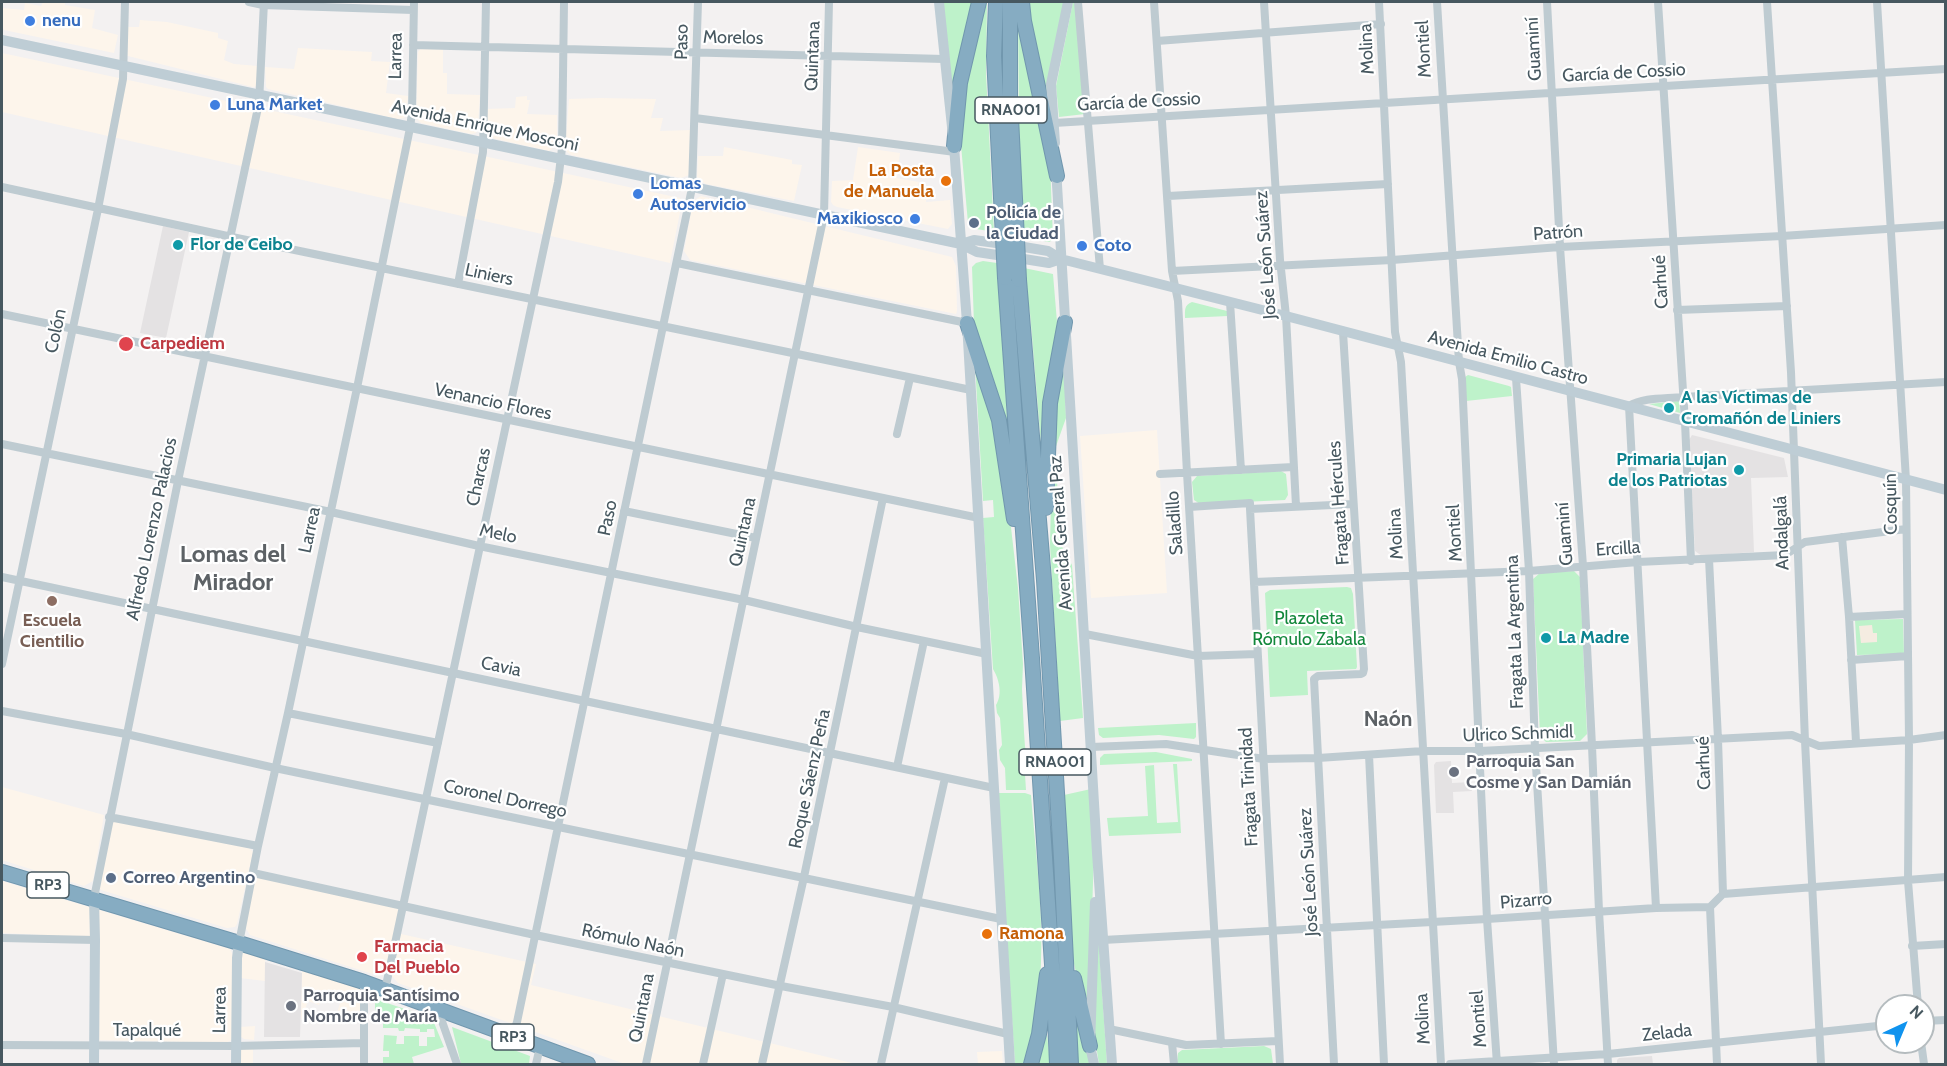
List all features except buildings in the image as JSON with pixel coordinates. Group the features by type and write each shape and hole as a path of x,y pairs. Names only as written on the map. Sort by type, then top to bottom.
{"highway":[{"path":"954,149 960,83 979,2"},
{"name":"Avenida General Paz","path":"996,2 994,56 1009,219 1028,600 1051,939 1064,1062"},
{"name":"Avenida General Paz","path":"1009,219 1010,2"},
{"path":"1022,2 1057,176"},
{"name":"Avenida General Paz","path":"1012,279 1044,579 1065,944 1064,1062"},
{"path":"1044,579 1050,403 1065,322"},
{"path":"967,323 999,420 1028,600"},
{"name":"RP3","path":"2,872 239,942 364,982 588,1065"},
{"path":"1030,1065 1043,1011 1051,939"},
{"path":"1065,944 1090,1046"}],"main road":[{"path":"939,2 954,149 967,323 1010,1065"},
{"name":"Avenida General Paz","path":"1068,2 1052,75 1051,93 1112,1065"},
{"name":"Avenida Enrique Mosconi","path":"2,40 961,244"},
{"path":"961,244 974,240 996,243"},
{"path":"961,244 977,252 997,255"},
{"name":"Avenida Emilio Castro","path":"1024,247 1048,251 1061,260 1286,316 1946,490"},
{"name":"Avenida Emilio Castro","path":"1024,259 1049,262 1061,260"},
{"path":"1094,1065 1090,1046 1097,853"},
{"name":"Alfredo Lorenzo Palacios","path":"94,898 94,1065"},
{"name":"Larrea","path":"236,1065 239,942"}],"street":[{"name":"Colón","path":"2,664 123,79 125,2"},
{"path":"249,2 414,6"},
{"path":"458,284 483,152 486,2"},
{"name":"Charcas","path":"385,990 561,159 564,2"},
{"name":"Paso","path":"512,1036 586,701 692,188 698,2"},
{"name":"Quintana","path":"646,1065 824,216 829,2"},
{"path":"1078,2 1100,269"},
{"name":"Saladillo","path":"1154,2 1176,289 1221,1044"},
{"name":"José León Suárez","path":"1264,2 1280,265 1286,316 1296,506"},
{"name":"Molina","path":"1379,2 1392,260 1401,362 1441,1065"},
{"name":"Montiel","path":"1437,2 1473,573 1487,919 1496,1063"},
{"name":"Guaminí","path":"1547,2 1560,247 1583,566 1608,1065"},
{"name":"Carhué","path":"1658,2 1692,561"},
{"name":"Andalgalá","path":"1767,2 1787,306 1821,1065"},
{"name":"Cosquín","path":"1877,2 1906,480 1908,881 1917,994"},
{"name":"Alfredo Lorenzo Palacios","path":"94,898 178,481 261,95 264,3"},
{"name":"Larrea","path":"239,942 410,128 414,6"},
{"path":"1157,41 1381,24"},
{"name":"Morelos","path":"413,45 944,59"},
{"name":"García de Cossio","path":"1054,123 1946,69"},
{"path":"695,118 954,149"},
{"path":"1168,196 1388,184"},
{"name":"Liniers","path":"2,187 971,390"},
{"name":"Patrón","path":"1173,271 1392,260 1560,247 1946,225"},
{"path":"677,263 967,323"},
{"path":"1230,302 1241,470"},
{"path":"1677,310 1787,306"},
{"name":"Venancio Flores","path":"2,314 979,518"},
{"name":"Fragata Hércules","path":"1314,679 1318,676 1363,673 1343,332"},
{"path":"897,434 910,378"},
{"name":"Fragata La Argentina","path":"1516,378 1554,1062"},
{"path":"1656,908 1629,406 1645,400 1683,397 1946,382"},
{"name":"Melo","path":"2,444 744,600 856,627 987,654"},
{"path":"1160,474 1293,467"},
{"name":"Roque Sáenz Peña","path":"762,1065 781,987 883,498"},
{"path":"1189,507 1250,503 1250,509 1353,504"},
{"name":"Fragata Trinidad","path":"1250,509 1280,1065"},
{"path":"624,511 756,538"},
{"name":"Ercilla","path":"1254,582 1528,571 1638,562 1785,555 1805,542 1906,529"},
{"path":"1842,537 1856,742"},
{"name":"Carhué","path":"1709,559 1723,894"},
{"name":"Cavia","path":"2,577 994,788"},
{"path":"1849,617 1907,614"},
{"path":"1085,634 1198,656 1257,654"},
{"path":"897,767 924,641"},
{"path":"1851,660 1908,656"},
{"name":"José León Suárez","path":"1314,679 1334,1065"},
{"name":"Coronel Dorrego","path":"2,711 126,734 275,768 1001,919"},
{"path":"288,713 438,743"},
{"name":"Ulrico Schmidl","path":"1091,747 1166,744 1264,759 1318,759 1423,751 1480,752 1792,735 1819,746 1946,735"},
{"path":"1369,755 1384,1065"},
{"path":"881,1065 945,778"},
{"path":"109,817 258,846"},
{"name":"Rómulo Naón","path":"253,873 723,975 893,1007 1008,1034"},
{"path":"1717,1065 1710,907 1723,894 1946,877"},
{"name":"Pizarro","path":"1103,940 1599,911 1710,907"},
{"path":"2,938 95,940"},
{"path":"1912,946 1946,944"},
{"path":"703,1065 723,975"},
{"path":"364,982 364,1065"},
{"path":"438,1010 457,1065"},
{"name":"Zelada","path":"1450,1065 1554,1062 1608,1054 1875,1026"},
{"path":"1109,1029 1172,1043 1199,1045 1278,1041"},
{"name":"Tapalqué","path":"2,1045 236,1046 364,1043"},
{"path":"1172,1043 1174,1065"},
{"path":"536,1065 540,1047"}],"shaded area":[{"path":"43,2 65,2 65,5 95,10 92,28 118,35 114,53 4,30 2,27 2,8 24,10 25,3 41,6"},
{"path":"140,20 167,22 218,33 218,38 228,41 224,60 234,64 258,66 258,86 253,87 126,55 127,27 139,27"},
{"path":"298,48 372,52 371,61 390,62 386,93 408,96 406,116 397,119 268,89 265,67 294,69"},
{"path":"421,48 443,49 443,73 447,73 447,94 480,95 476,133 471,134 421,123 417,119 418,52"},
{"path":"2,53 680,198 682,202 670,263 2,112"},
{"path":"527,96 527,100 530,100 527,114 557,115 557,145 549,151 492,138 485,133 486,109 515,108 516,97"},
{"path":"569,99 656,99 651,118 663,118 660,131 691,130 689,175 681,178 571,155 567,152 565,148"},
{"path":"724,147 792,160 792,164 802,165 794,201 706,184 699,180 697,177 698,156 723,156"},
{"path":"858,147 900,153 897,178 919,182 918,185 922,185 922,191 927,191 926,202 950,200 952,224 948,229 833,205 831,202 832,181 853,180"},
{"path":"701,196 952,257 956,266 956,314 690,260 684,251 693,201"},
{"path":"163,226 189,232 166,338 140,333"},
{"path":"1157,430 1167,593 1091,598 1080,436"},
{"path":"1692,435 1784,458 1788,477 1751,478 1754,552 1702,556 1695,551 1689,440"},
{"path":"1451,761 1452,783 1472,782 1472,791 1453,792 1454,813 1436,813 1434,765 1436,762"},
{"path":"2,787 104,815 93,881 84,886 2,860"},
{"path":"116,820 249,848 253,852 235,927 227,928 101,890 99,887 112,822"},
{"path":"261,877 397,908 399,912 386,972 379,976 250,935 245,927 253,881"},
{"path":"2,881 230,949 233,955 233,1037 225,1043 98,1040 99,938 2,933"},
{"path":"401,934 536,964 531,985 856,1064 625,1064 398,983 392,976"},
{"path":"242,952 265,958 265,981 240,978"},
{"path":"265,962 302,973 300,1037 264,1037"},
{"path":"302,970 358,986 361,989 362,1016 336,1015 342,998 324,991 319,1005 308,1001 301,1020"},
{"path":"255,1026 254,1040 240,1036 240,1027"},
{"path":"239,1049 253,1049 253,1064 237,1064"},
{"path":"1002,1051 1003,1064 978,1064 977,1052"},
{"path":"1652,1056 1653,1064 1617,1064 1619,1058"}],"green space":[{"path":"943,2 974,2 953,95"},
{"path":"981,2 987,2 986,73 994,232 971,228 968,223 959,123"},
{"path":"1025,2 1067,2 1048,110"},
{"path":"1073,2 1077,2 1085,114 1059,117 1056,86"},
{"path":"1018,3 1050,161 1053,240 1049,242 1024,237 1019,142"},
{"path":"983,261 997,263 1010,462 974,325 972,267"},
{"path":"1024,268 1053,274 1057,322 1056,350 1042,456 1030,313"},
{"path":"1192,302 1227,311 1228,316 1185,318 1186,306"},
{"path":"1064,360 1066,418 1055,449 1061,545 1072,565 1083,718 1060,721 1050,544 1053,421"},
{"path":"975,365 977,365 1003,458 1018,588 1023,664 1024,732 1025,747 1029,758 1024,759 1026,790 1006,790 1005,768 1000,760 999,750 1002,745 1000,718 996,705 999,687 993,669 983,518 994,517 993,500 983,501"},
{"path":"1468,375 1509,386 1512,396 1466,401 1465,377"},
{"path":"1679,401 1680,413 1649,404"},
{"path":"1281,471 1286,474 1288,495 1285,500 1200,504 1194,500 1192,482 1197,476"},
{"path":"1574,571 1580,577 1587,734 1580,741 1546,742 1540,736 1533,579 1540,573"},
{"name":"Plazoleta Rómulo Zabala","path":"1351,588 1353,594 1356,669 1307,671 1308,695 1270,697 1265,593 1270,590"},
{"path":"1903,619 1904,654 1857,655 1855,620"},
{"path":"1196,723 1194,739 1159,735 1103,738 1099,735 1098,728"},
{"path":"1156,752 1192,759 1192,761 1100,765 1100,758 1104,754"},
{"path":"1173,764 1177,764 1181,833 1109,836 1107,818 1148,816 1145,766 1154,765 1157,823 1178,822"},
{"path":"1091,789 1094,854 1088,1027 1073,959 1064,795"},
{"path":"997,793 1031,795 1040,897 1041,965 1033,1031 1023,1064 1015,1064"},
{"path":"1098,933 1107,1064 1099,1064 1094,1033"},
{"path":"375,999 432,1018 444,1047 412,1057 414,1064 383,1064 383,1057 389,1057 389,1051 383,1051 384,1035 397,1036 396,1044 404,1044 404,1036 419,1036 419,1046 427,1046 427,1037 435,1037 434,1029 420,1032 420,1029 405,1028 404,1031 399,1031 398,1028 383,1028 383,1019 375,1019"},
{"path":"1076,1007 1090,1064 1077,1064 1074,1008"},
{"path":"1046,1024 1050,1064 1035,1064"},
{"path":"452,1027 530,1056 529,1064 461,1064"},
{"path":"1264,1046 1271,1049 1273,1064 1177,1064 1178,1053 1182,1050"}],"sand":[{"path":"1872,625 1873,633 1877,633 1877,642 1861,643 1859,626"}],"place":[{"name":"nenu","path":"30,21"},
{"name":"Luna Market","path":"215,105"},
{"name":"La Posta de Manuela","path":"946,181"},
{"name":"Lomas Autoservicio","path":"638,194"},
{"name":"Maxikiosco","path":"915,219"},
{"name":"Policía de la Ciudad","path":"974,223"},
{"name":"Flor de Ceibo","path":"178,245"},
{"name":"Coto","path":"1082,246"},
{"name":"Carpediem","path":"126,344"},
{"name":"A las Víctimas de Cromañón de Liniers","path":"1669,408"},
{"name":"Primaria Lujan de los Patriotas","path":"1739,470"},
{"name":"Escuela Cientilio","path":"52,601"},
{"name":"La Madre","path":"1546,638"},
{"name":"Parroquia San Cosme y San Damián","path":"1454,772"},
{"name":"Correo Argentino","path":"111,878"},
{"name":"Ramona","path":"987,934"},
{"name":"Farmacia Del Pueblo","path":"362,957"},
{"name":"Parroquia Santísimo Nombre de María","path":"291,1006"}],"district":[{"name":"Lomas del Mirador","path":"233,569"},
{"name":"Naón","path":"1388,720"}]}
